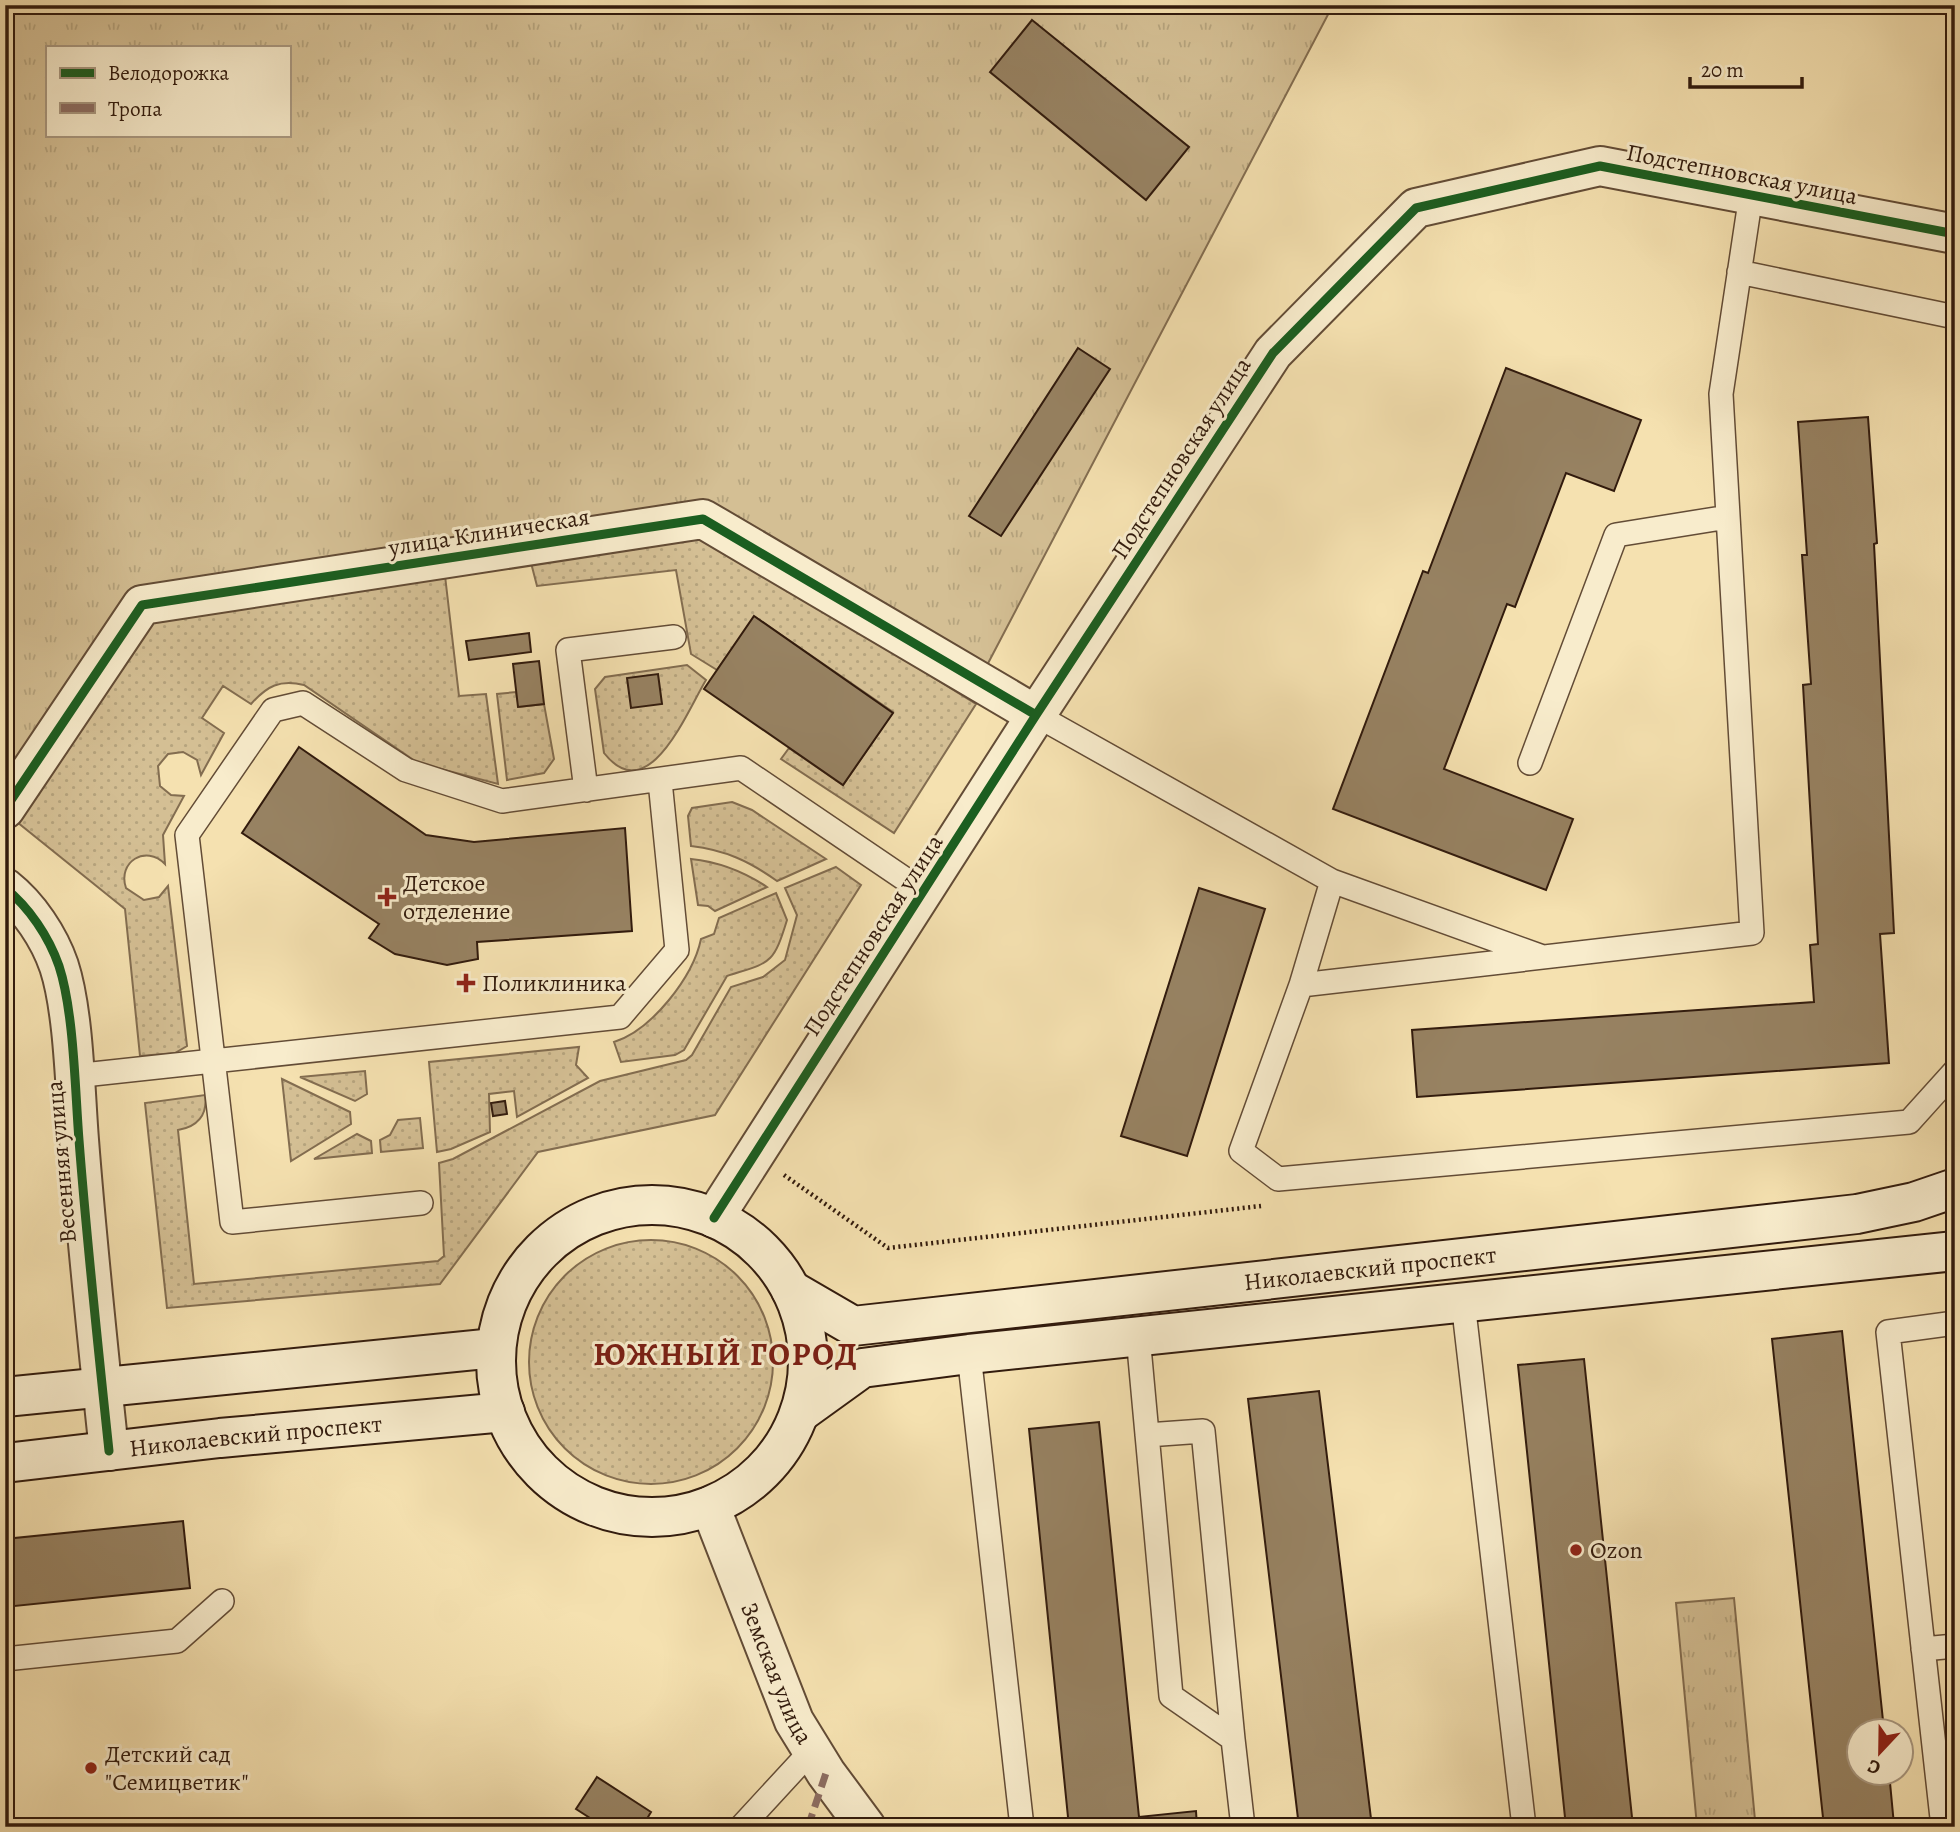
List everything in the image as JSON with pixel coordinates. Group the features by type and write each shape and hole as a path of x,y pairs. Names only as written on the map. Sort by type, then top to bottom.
{"main road":[{"name":"Подстепновская улица","path":"714,1219 1036,715 1273,353 1416,208 1600,166 1955,234"},
{"name":"улица Клиническая","path":"5,809 142,604 703,519 1036,715"},
{"name":"Весенняя улица","path":"5,888 16,896 41,929 59,967 74,1076 95,1338 109,1451"},
{"name":"Николаевский проспект","path":"791,1290 853,1326 1857,1214 1914,1202 1955,1188"},
{"path":"639,1204 692,1208 741,1231 779,1268 791,1290 802,1312 810,1362 801,1412 777,1457 741,1491 695,1512 645,1519 596,1508 552,1483 517,1443 497,1393 495,1348 511,1289 542,1247 587,1217 639,1204"},
{"name":"Николаевский проспект","path":"801,1412 862,1368 969,1354 1955,1251"},
{"path":"5,1397 495,1348"},
{"name":"Николаевский проспект","path":"5,1462 505,1412"},
{"name":"Земская улица","path":"710,1506 794,1721 811,1750 866,1827"}],"lane":[{"path":"1301,985 1752,933 1721,394 1751,195"},
{"path":"1740,272 1955,317"},
{"path":"1530,764 1616,535 1728,517"},
{"path":"586,790 568,650 674,637"},
{"path":"421,1203 232,1222 187,835 273,710 303,703 406,770 502,801 741,768 924,892"},
{"path":"1036,715 1332,881 1544,957"},
{"path":"74,1076 620,1017 677,950 660,781"},
{"path":"1332,881 1301,985 1241,1151 1278,1179 1909,1122 1955,1072"},
{"path":"1463,1302 1524,1827"},
{"path":"1943,1827 1888,1332 1955,1324"},
{"path":"1138,1336 1171,1696 1233,1739"},
{"path":"969,1354 1022,1827"},
{"path":"1147,1435 1203,1431 1243,1827"},
{"path":"5,1659 177,1642 222,1601"},
{"path":"1923,1649 1955,1646"},
{"path":"741,1827 811,1750"}],"green space":[{"path":"5,5 1333,5 985,669 702,502 131,596 5,789"},
{"path":"695,530 976,704 894,833 781,759 789,748 843,785 893,712 755,617 717,670 691,654 676,570 537,586 529,555"},
{"path":"444,567 459,696 486,694 498,784 418,763 304,685 288,683 268,688 251,704 223,686 202,718 224,733 201,775 197,760 183,752 168,754 158,766 160,786 171,795 184,796 163,835 165,864 158,858 142,856 129,864 126,870 126,888 144,900 159,897 168,886 187,1046 175,1053 140,1056 125,909 17,822 154,612"},
{"path":"687,665 706,680 677,732 665,750 651,763 636,770 621,768 604,753 595,689 605,677"},
{"path":"516,692 519,707 544,704 554,759 544,773 507,780 497,694"},
{"path":"732,802 752,810 826,859 777,881 736,858 715,850 691,846 688,816 692,808"},
{"path":"691,859 731,868 767,887 715,911 708,906 698,905"},
{"path":"836,867 861,885 715,1115 538,1152 440,1284 167,1308 145,1103 205,1095 205,1108 200,1119 191,1126 178,1130 194,1284 438,1261 444,1256 439,1163 453,1159 600,1081 686,1060 692,1055 731,987 763,977 785,960 797,915 785,888"},
{"path":"776,893 787,920 778,946 768,960 727,976 684,1050 675,1055 621,1062 614,1042 642,1026 669,1000 697,954 701,939 714,934 719,918"},
{"path":"579,1047 576,1065 588,1078 517,1117 514,1091 489,1094 490,1132 451,1149 437,1152 429,1062"},
{"path":"365,1071 367,1094 355,1101 300,1077"},
{"path":"282,1079 350,1112 351,1124 291,1161"},
{"path":"420,1118 423,1148 381,1152 380,1140 390,1135 398,1120"},
{"path":"357,1134 371,1141 372,1153 314,1159"},
{"path":"639,1240 663,1240 687,1245 709,1254 738,1275 753,1294 764,1315 771,1338 771,1386 764,1409 753,1430 738,1449 709,1470 687,1479 663,1484 639,1484 615,1479 593,1470 573,1457 556,1440 543,1420 534,1398 529,1374 529,1350 534,1326 543,1304 556,1284 573,1267 593,1254 615,1245"},
{"path":"1734,1598 1755,1820 1697,1826 1676,1603"}],"building":[{"path":"1032,20 1189,147 1146,200 990,72"},
{"path":"1078,348 1110,369 1001,536 969,516"},
{"path":"1506,368 1641,420 1614,491 1566,473 1515,607 1507,604 1444,769 1573,819 1546,890 1333,809 1423,571 1428,573"},
{"path":"1868,417 1877,543 1874,544 1894,933 1880,934 1889,1063 1417,1097 1412,1030 1814,1002 1810,945 1818,944 1803,685 1811,684 1802,555 1807,555 1798,422"},
{"path":"754,616 893,713 843,785 704,689"},
{"path":"529,633 531,652 469,660 466,641"},
{"path":"539,661 544,704 518,707 513,664"},
{"path":"658,674 662,704 631,708 627,678"},
{"path":"299,747 426,835 474,842 625,828 632,931 477,942 478,959 447,965 395,954 369,938 379,924 242,833"},
{"path":"1199,888 1265,909 1187,1156 1121,1136"},
{"path":"505,1101 507,1114 493,1116 491,1103"},
{"path":"1842,1331 1883,1716 1844,1716 1844,1786 1890,1786 1894,1825 1824,1827 1772,1339"},
{"path":"1584,1359 1633,1827 1566,1827 1518,1365"},
{"path":"1319,1391 1372,1827 1299,1827 1248,1399"},
{"path":"1099,1422 1139,1817 1196,1811 1197,1827 1069,1827 1029,1429"},
{"path":"183,1521 190,1588 5,1607 5,1539"},
{"path":"597,1777 651,1812 642,1827 604,1827 576,1809"}],"marked path":[{"path":"808,1827 826,1773"}],"cycle path":[{"path":"714,1218 1036,715 1273,353 1416,208 1600,166 1955,234"},
{"path":"5,809 142,605 703,519 1036,715"},
{"path":"5,888 30,913 50,944 59,966 68,1006 109,1451"}],"place":[{"name":"Детское отделение","path":"387,897"},
{"name":"Поликлиника","path":"466,983"},
{"name":"Ozon","path":"1576,1550"},
{"name":"Детский сад \"Семицветик\"","path":"91,1768"}],"district":[{"name":"ЮЖНЫЙ ГОРОД","path":"726,1354"}]}
